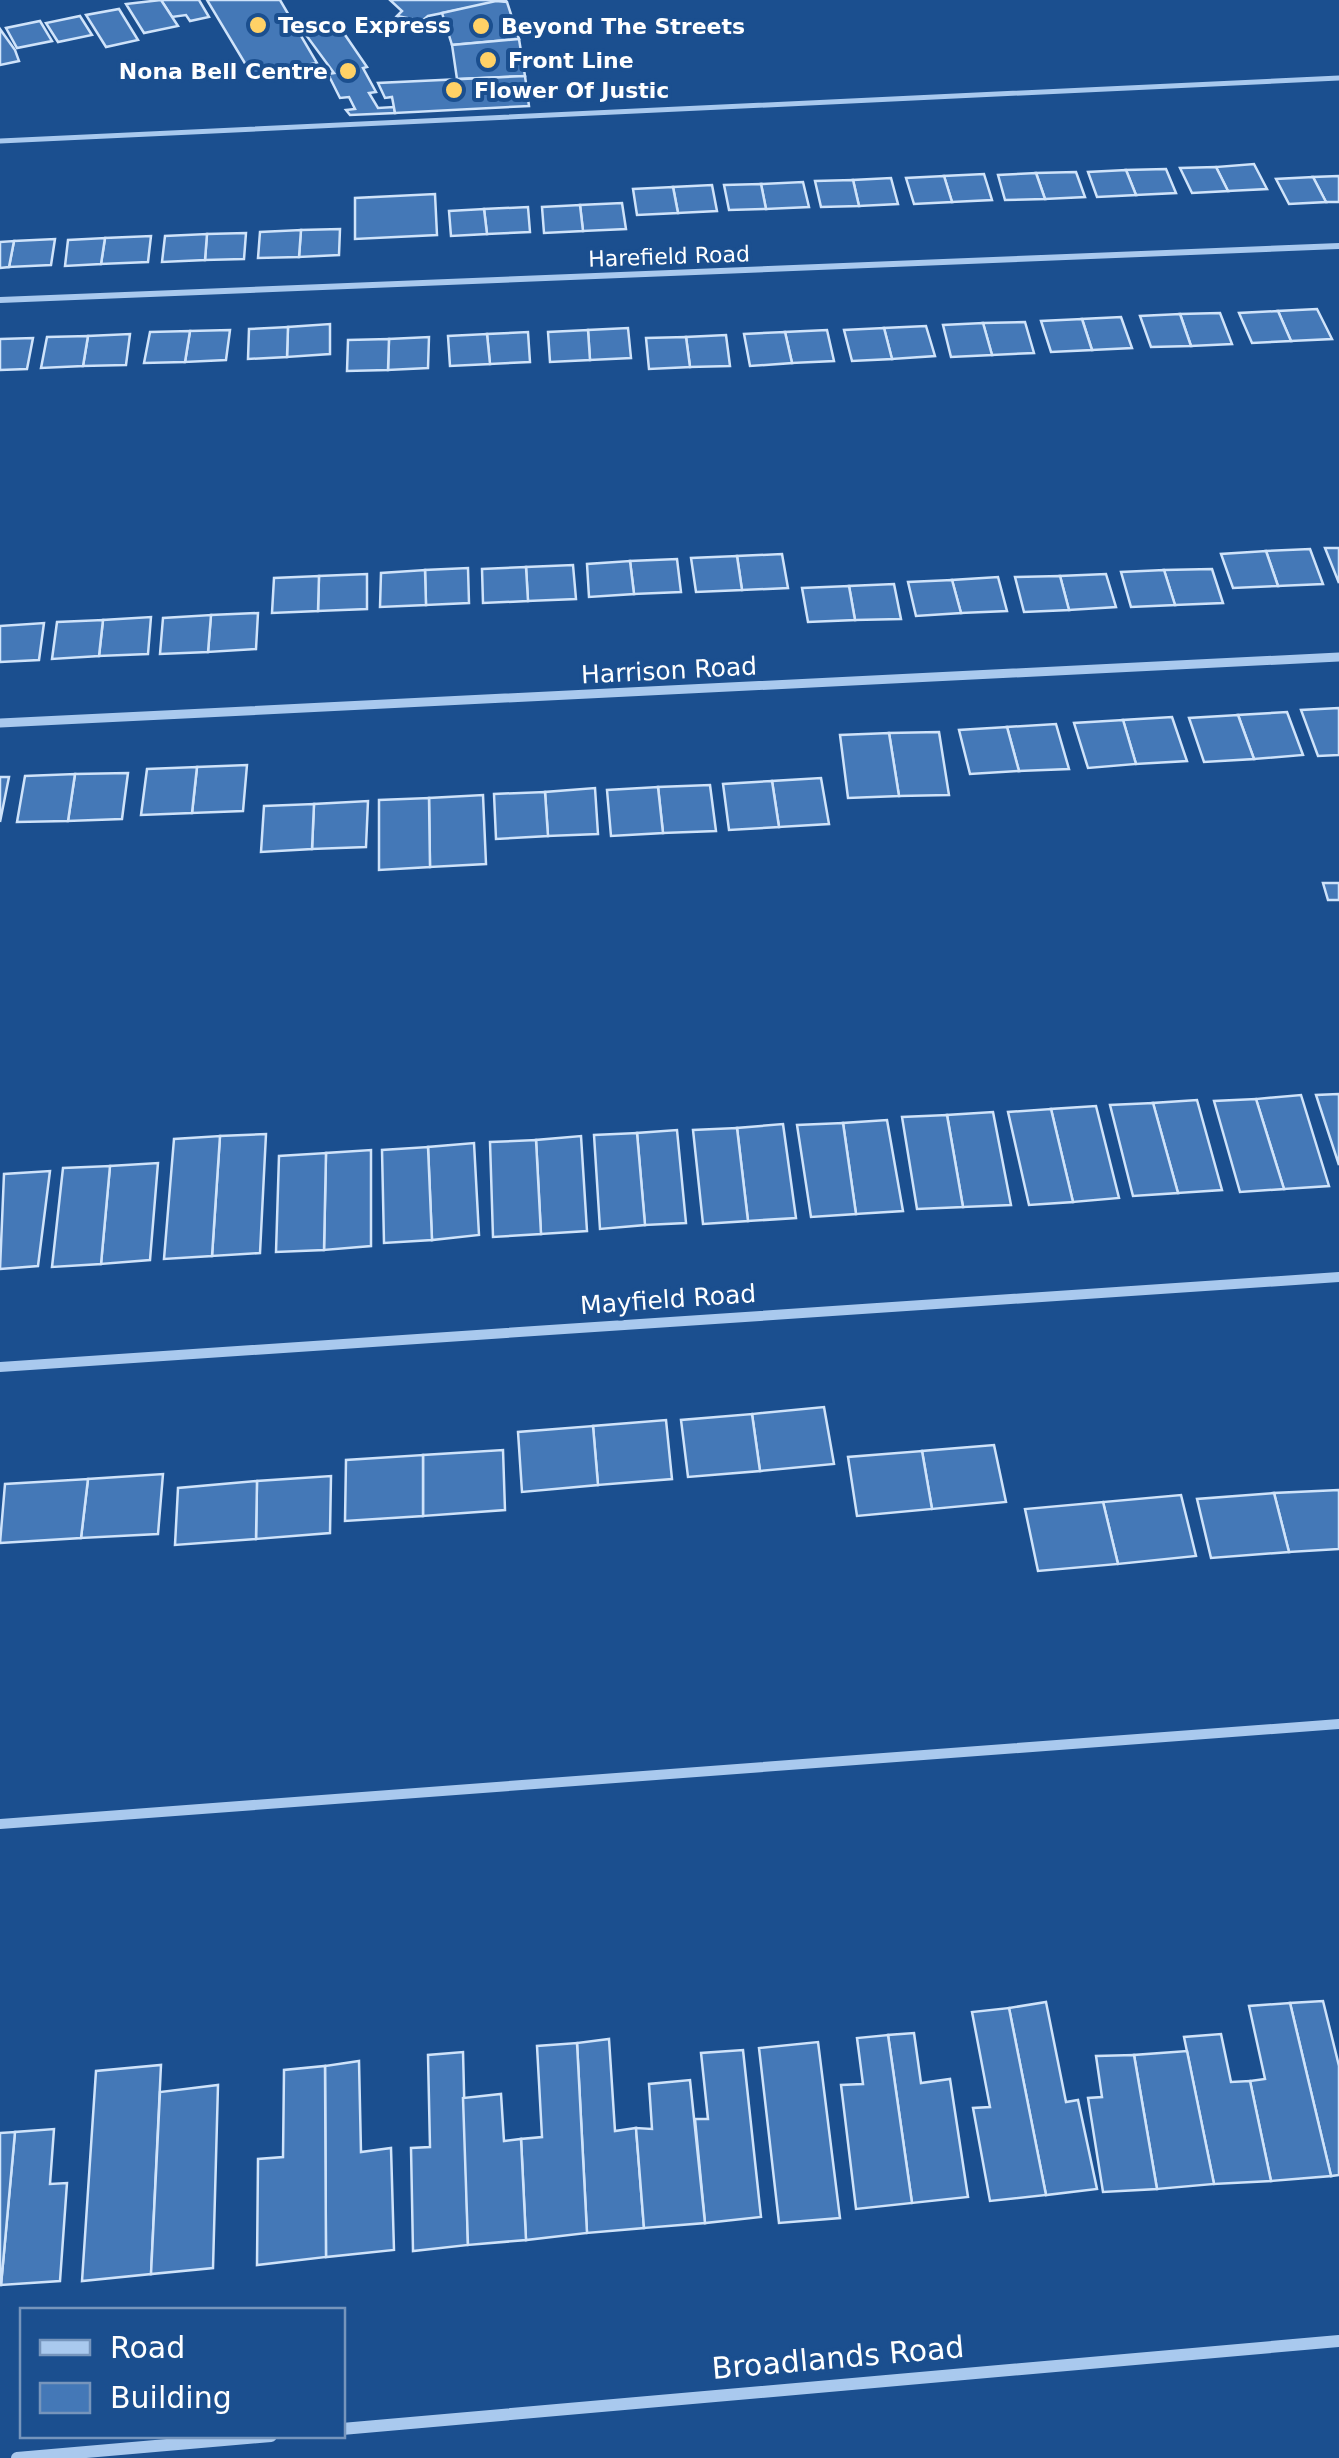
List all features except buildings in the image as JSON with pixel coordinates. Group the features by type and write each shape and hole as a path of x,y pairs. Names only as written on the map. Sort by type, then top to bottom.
{"street":[{"name":"Harefield Road","path":"0,300 1339,246"},
{"name":"Harrison Road","path":"0,723 1339,656"},
{"name":"Mayfield Road","path":"0,1367 1339,1277"},
{"name":"Broadlands Road","path":"345,2429 1339,2341"},
{"path":"17,2458 248,2438"}],"lane":[{"path":"0,141 1339,78"},
{"path":"0,1824 1339,1724"}],"place":[{"name":"Tesco Express","path":"258,25"},
{"name":"Beyond The Streets","path":"481,26"},
{"name":"Front Line","path":"488,60"},
{"name":"Nona Bell Centre","path":"348,71"},
{"name":"Flower Of Justic","path":"454,90"}]}
